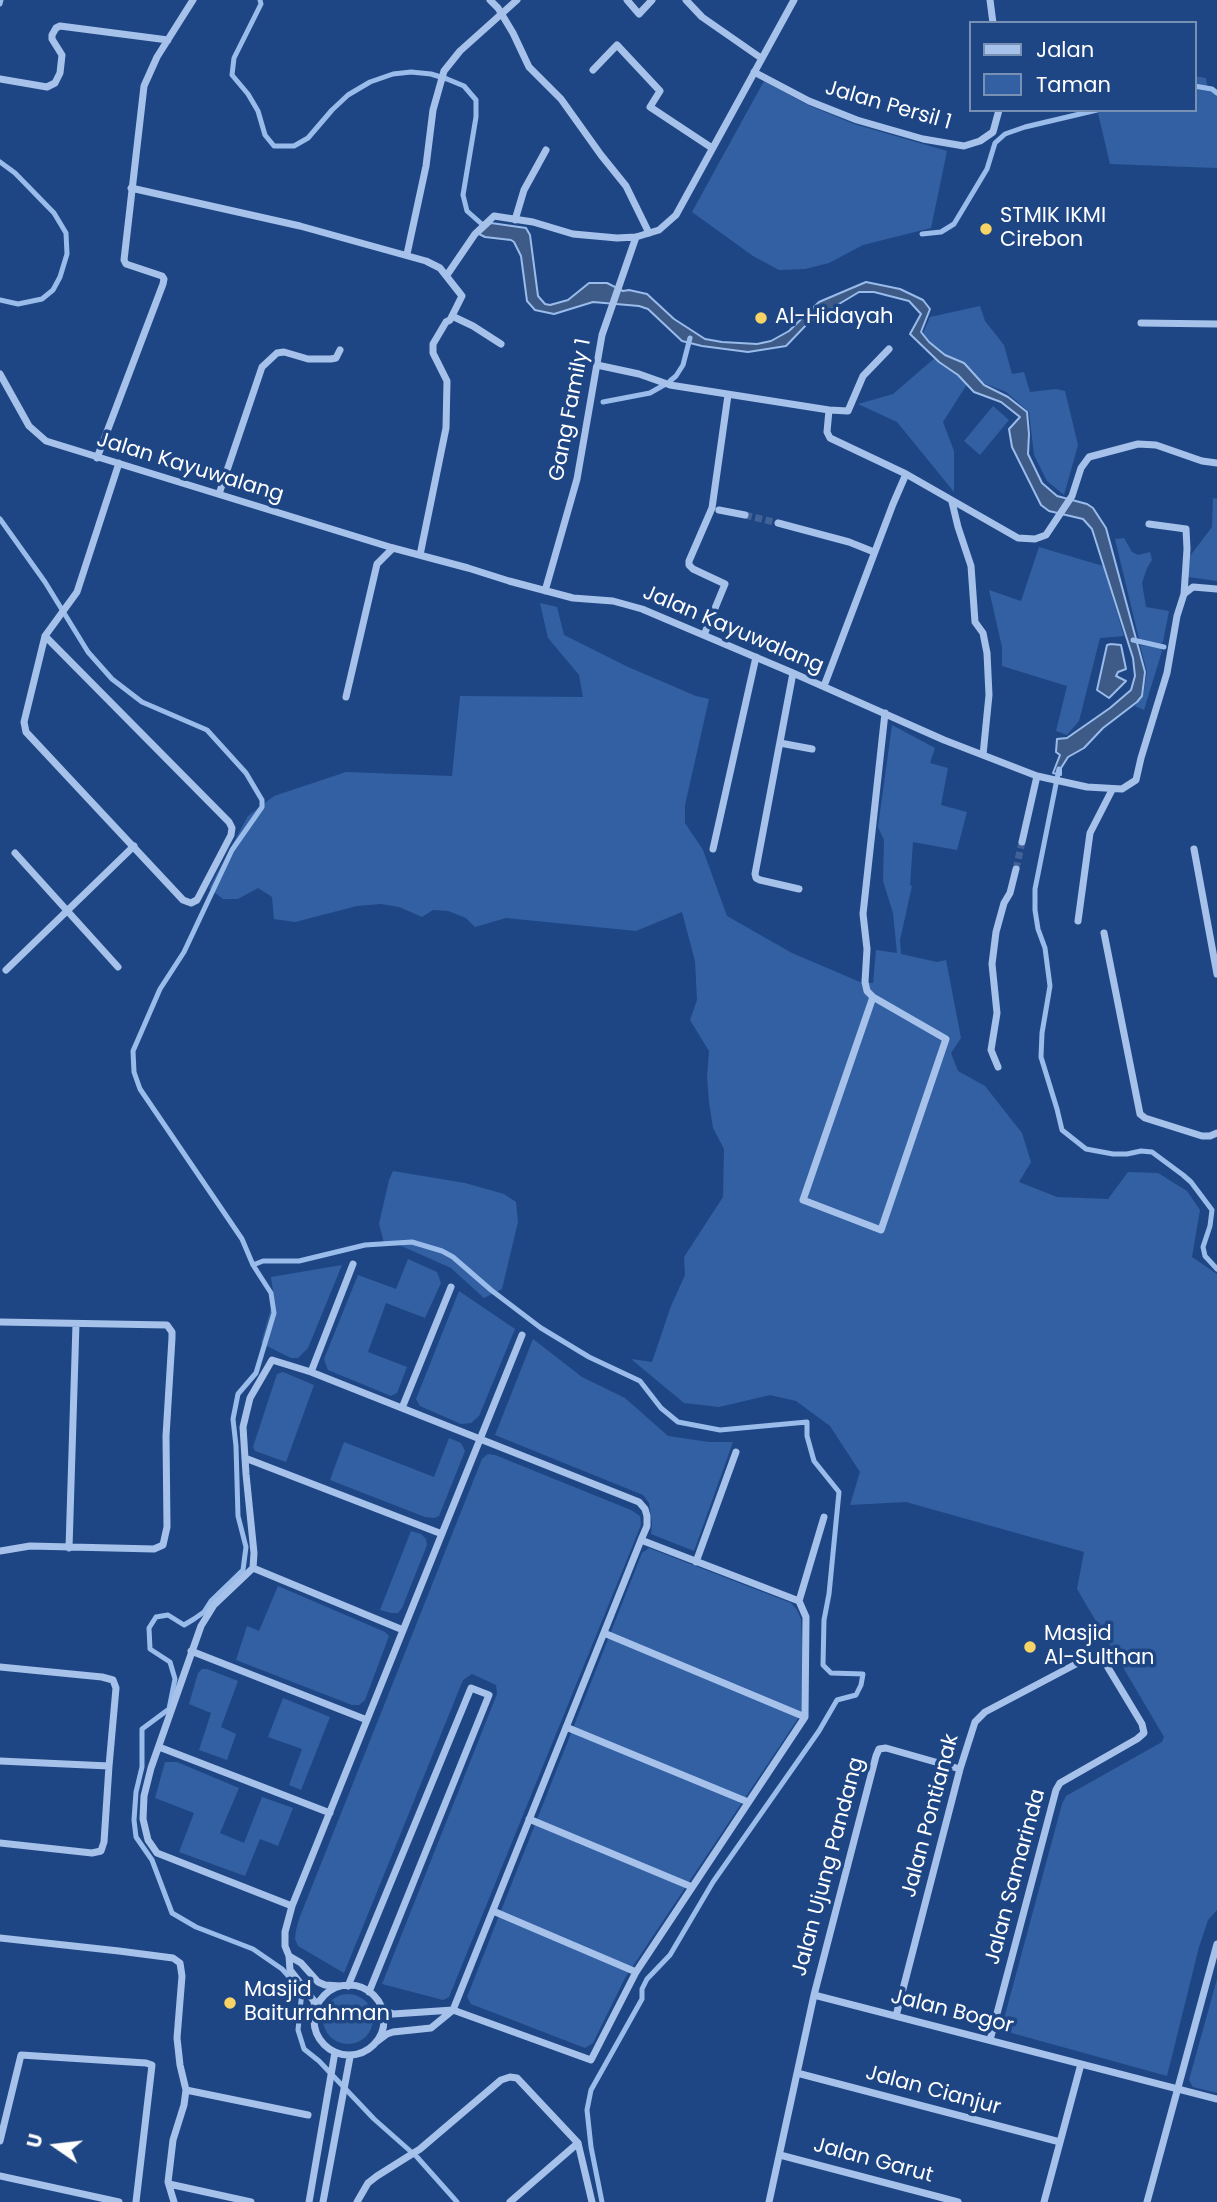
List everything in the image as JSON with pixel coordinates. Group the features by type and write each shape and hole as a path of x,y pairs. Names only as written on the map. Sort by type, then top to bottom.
{"street":[{"path":"97,458 164,279 126,264 124,260 144,86 157,57 193,0"},
{"path":"490,0 513,33 529,67 561,99 626,186 649,233"},
{"path":"407,254 426,166 429,134 444,71 460,51 517,0"},
{"path":"627,0 639,14 652,0"},
{"path":"686,0 702,17 761,58"},
{"path":"447,275 475,234 494,216 533,222 573,234 636,237 659,230 676,215 794,0"},
{"path":"990,0 993,21"},
{"path":"0,79 47,87 55,83 60,74 62,55 52,35 60,26 168,40"},
{"path":"593,70 617,45 660,91 650,107 712,148"},
{"name":"Jalan Persil 1","path":"754,72 808,101 857,120 936,141 964,145 980,141 993,132 998,112"},
{"path":"515,220 524,190 546,150"},
{"path":"131,188 300,226 407,254 440,268 447,275 462,296 433,349 447,382 446,428 420,555"},
{"name":"Gang Family 1","path":"545,591 577,479 602,335 636,237"},
{"path":"452,316 474,326 501,344"},
{"path":"1141,323 1217,324"},
{"path":"597,365 649,377 670,385 848,411 863,376 889,349"},
{"path":"219,494 262,366 276,353 284,352 308,359 331,359 336,358 340,350"},
{"name":"Jalan Kayuwalang","path":"0,374 29,426 46,441 393,548 545,591 635,607 1040,777 1112,790"},
{"path":"704,635 725,584 693,569 689,561 715,509 728,395"},
{"path":"829,410 827,432 830,438 906,474 1018,538 1035,539 1046,535 1072,496 1081,468 1089,457 1138,444 1156,445 1202,461 1217,463"},
{"path":"45,636 229,822 231,835 197,900 191,903 183,900 26,732 24,722 45,636 77,592 119,463"},
{"path":"824,687 906,474"},
{"path":"952,502 971,566 975,622 983,633 987,653 989,695 983,755"},
{"path":"715,509 745,515"},
{"path":"778,523 849,541 874,552"},
{"path":"1077,921 1090,832 1112,790 1122,789 1136,779 1167,673 1177,616 1184,594 1186,529 1149,524"},
{"path":"346,697 377,564 393,548"},
{"path":"1184,594 1196,587 1217,589"},
{"path":"713,849 756,657"},
{"path":"793,673 755,874 760,880 799,889"},
{"path":"873,997 803,1200 881,1230 947,1039 873,997 867,991 865,982 867,949 863,914 885,713"},
{"path":"780,743 812,749"},
{"path":"1022,842 1040,777"},
{"path":"6,970 134,846"},
{"path":"1194,849 1217,974"},
{"path":"15,853 118,967"},
{"path":"998,1067 991,1050 997,1013 992,964 996,932 1016,869"},
{"path":"1104,933 1140,1114 1202,1136 1217,1133"},
{"path":"311,1372 353,1264"},
{"path":"402,1408 451,1287"},
{"path":"0,1322 167,1325 172,1332 166,1436 167,1527 163,1545 154,1549 30,1546 0,1552"},
{"path":"69,1548 76,1324"},
{"path":"292,1906 157,1853 148,1840 143,1819 144,1797 159,1747 201,1626 214,1605 253,1568 243,1427 245,1412 256,1386 272,1360 311,1372 480,1439 642,1504 647,1516 642,1540 453,2010 431,2028 387,2034 366,2050 350,2057 324,2045 317,2035 314,2001 290,1970 285,1932 292,1906 402,1630 442,1534 480,1439 522,1335"},
{"path":"696,1562 736,1452"},
{"path":"245,1458 442,1534"},
{"path":"382,2009 393,2014 453,2010 591,2060 636,1972 805,1717 806,1617 799,1601 824,1517"},
{"path":"642,1540 799,1601"},
{"path":"253,1568 402,1630"},
{"path":"604,1633 805,1717"},
{"path":"191,1651 367,1720"},
{"name":"Jalan Pontianak","path":"896,2016 960,1769 979,1716 1095,1654 1101,1656 1121,1690"},
{"path":"0,1667 102,1677 113,1680 116,1688 104,1842 101,1851 92,1853 0,1843"},
{"path":"315,2010 321,1999 330,1991 345,1986 471,1688 489,1695 369,1993"},
{"name":"Jalan Samarinda","path":"990,2040 1056,1790 1060,1783 1144,1733 1142,1724 1121,1690"},
{"path":"566,1727 748,1802"},
{"path":"159,1747 330,1813"},
{"name":"Jalan Ujung Pandang","path":"814,1995 879,1749 886,1748 960,1769"},
{"path":"0,1760 109,1766"},
{"path":"529,1819 692,1887"},
{"path":"493,1911 636,1972"},
{"path":"0,1938 132,1952 173,1958 180,1962 182,1976 177,2038 186,2090 173,2140 169,2184 174,2202"},
{"path":"1147,2202 1217,1944"},
{"path":"289,1955 301,1963 318,1982 325,1985 354,1986 376,1998 382,2009 384,2022 375,2043"},
{"path":"769,2202 814,1995"},
{"name":"Jalan Bogor","path":"814,1995 1217,2099"},
{"path":"309,2202 335,2052"},
{"path":"0,2141 20,2055 152,2065 136,2202"},
{"path":"323,2202 350,2057"},
{"path":"1044,2202 1081,2063"},
{"name":"Jalan Cianjur","path":"797,2073 1060,2142"},
{"path":"356,2202 368,2183 420,2149 501,2080 510,2077 517,2078 578,2143 592,2202"},
{"path":"186,2090 308,2115"},
{"path":"510,2202 578,2143"},
{"name":"Jalan Garut","path":"779,2155 958,2202"},
{"path":"0,2176 119,2202"},
{"path":"169,2184 251,2202"}],"green space":[{"path":"1196,76 1206,78 1207,85 1217,95 1217,168 1110,164 1098,113 1196,112"},
{"path":"764,81 808,105 854,124 947,151 931,228 863,245 829,263 805,269 779,270 753,256 692,212"},
{"path":"980,306 985,321 1004,345 1012,374 1024,372 1030,392 1056,389 1065,391 1078,445 1064,495 1047,481 1034,455 1029,412 1006,392 971,378 943,422 954,451 954,492 897,422 858,404 893,394 937,356 920,340 930,317"},
{"path":"993,406 1009,420 980,455 964,441"},
{"path":"1213,498 1217,499 1217,581 1188,577 1190,556 1212,527"},
{"path":"1124,538 1132,552 1138,555 1150,552 1152,560 1142,583 1146,607 1169,611 1163,642 1160,644 1139,639 1115,539"},
{"path":"1039,547 1103,566 1124,636 1100,638 1079,721 1067,735 1056,731 1067,686 1002,666 1002,647 989,590 1021,601"},
{"path":"540,603 557,607 564,635 628,667 709,699 685,805 685,823 703,850 727,916 792,953 860,982 873,983 876,950 897,953 893,913 883,881 884,840 878,827 892,725 935,748 930,763 948,768 941,805 967,812 957,850 913,842 912,886 900,940 901,954 937,962 946,960 961,1038 951,1053 958,1071 985,1086 1022,1133 1031,1162 1019,1182 1057,1197 1108,1199 1128,1172 1158,1173 1187,1191 1200,1210 1192,1257 1217,1274 1217,1910 1208,1920 1199,1947 1167,2076 1001,2030 1066,1796 1162,1742 1164,1737 1077,1589 1084,1552 906,1502 850,1505 860,1472 830,1426 796,1401 770,1395 719,1407 684,1403 631,1359 652,1362 685,1275 684,1257 723,1197 724,1149 713,1128 709,1102 709,1051 690,1020 697,1000 695,961 682,912 636,931 506,918 475,927 466,918 448,911 433,910 422,917 399,907 381,904 357,906 295,922 274,919 272,897 258,888 238,899 223,899 209,888 248,816 274,796 346,772 452,776 460,696 583,697 579,675 548,638"},
{"path":"1140,645 1160,648 1162,651 1144,710 1135,706 1143,696 1147,672"},
{"path":"393,1171 465,1183 504,1194 516,1202 518,1222 502,1289 484,1298 451,1268 397,1244 384,1243 379,1224"},
{"path":"408,1259 437,1272 441,1283 425,1318 386,1303 368,1352 407,1367 397,1393 391,1396 328,1370 324,1359 358,1275 396,1289"},
{"path":"342,1265 308,1348 298,1358 291,1358 261,1343 274,1298 271,1277"},
{"path":"459,1291 515,1329 479,1416 471,1423 461,1424 420,1406 416,1399"},
{"path":"533,1339 582,1377 625,1398 668,1436 709,1442 733,1442 694,1551 651,1534 649,1503 643,1495 495,1435"},
{"path":"283,1372 314,1385 286,1462 255,1451 253,1447 277,1374"},
{"path":"449,1438 461,1443 465,1451 439,1516 434,1518 425,1517 330,1480 344,1442 434,1477"},
{"path":"488,1454 631,1510 640,1516 641,1525 449,1997 443,2000 382,1984 497,1694 496,1685 472,1674 463,1680 344,1973 298,1946 295,1939 299,1919 482,1459"},
{"path":"411,1531 421,1534 427,1545 402,1608 398,1613 380,1610"},
{"path":"649,1548 791,1603 801,1619 805,1708 625,1978 593,2043 585,2048 471,2004 467,1997 642,1553"},
{"path":"278,1586 389,1636 365,1700 359,1705 352,1705 236,1660 247,1626 259,1631"},
{"path":"202,1669 238,1681 221,1727 236,1734 227,1760 199,1750 211,1713 189,1704 198,1673"},
{"path":"283,1698 330,1717 301,1790 289,1785 302,1749 268,1737"},
{"path":"165,1762 177,1762 239,1788 220,1833 244,1843 262,1797 293,1808 278,1846 260,1839 245,1876 179,1852 194,1813 155,1798"},
{"path":"1217,1979 1217,2093 1193,2087 1189,2080"},
{"path":"348,1994 365,2002 373,2019 365,2036 348,2044 331,2036 323,2019 331,2002"}],"shaded area":[{"path":"491,223 526,228 530,235 538,296 545,304 568,300 589,283 607,283 623,291 647,294 674,319 705,339 757,344 771,341 789,331 819,302 866,282 900,289 923,300 930,309 921,332 929,342 945,355 964,363 984,385 1008,397 1027,412 1028,454 1042,483 1057,496 1093,508 1106,528 1145,672 1142,696 1103,728 1084,748 1068,757 1061,768 1061,775 1053,773 1060,755 1056,752 1057,739 1067,738 1131,690 1135,676 1133,658 1092,529 1083,519 1049,511 1041,505 1012,447 1009,429 1020,417 1001,402 974,392 910,334 921,314 909,301 874,292 859,292 809,322 786,346 748,352 702,346 682,341 648,309 639,306 593,302 554,314 535,310 527,301 521,256 514,242 479,234"},
{"path":"1107,645 1121,645 1126,669 1118,672 1116,676 1126,681 1109,698 1097,690"}],"waterway":[{"path":"0,4 1,0"},
{"path":"260,0 261,4 234,58 232,75 248,94 258,111 265,135 274,146 294,146 308,138 348,95 370,82 393,74 411,72 447,79 464,86 476,100 476,117 463,195 467,211 484,226"},
{"path":"1196,86 1212,89 1217,93"},
{"path":"922,234 941,232 954,224 987,169 995,143 1005,134 1089,112"},
{"path":"0,162 15,173 54,213 66,233 67,254 53,290 42,299 18,304 0,300"},
{"path":"670,381 683,365 690,338"},
{"path":"603,402 650,393 664,385"},
{"path":"0,519 45,582 88,652 112,679 142,702 207,730 246,773 262,800 262,807 232,850 184,952 160,989 133,1051 134,1072 140,1089 242,1239 253,1265 271,1293 274,1313 256,1373 238,1394 233,1419 238,1516 246,1547 243,1570 211,1601 204,1612 194,1619 184,1625 168,1615 156,1617 149,1628 150,1649 170,1662 175,1679 169,1709 142,1729 142,1767 136,1792 134,1820 136,1837 152,1860 172,1913 196,1927 253,1949 282,1969 302,1991 298,2030 304,2049 319,2061 374,2119 417,2157 457,2202"},
{"path":"1133,640 1164,647"},
{"path":"1059,769 1035,889 1035,910 1045,948 1050,986 1041,1057 1062,1130 1086,1149 1113,1154 1152,1152 1191,1182 1212,1210 1203,1247 1205,1256 1217,1269"},
{"path":"253,1265 263,1261 299,1261 365,1245 412,1242 442,1251 541,1328 589,1357 640,1381 661,1408 678,1422 720,1430 807,1422 807,1436 814,1461 839,1492 824,1620 823,1665 831,1673 863,1674 861,1685 856,1695 837,1700 819,1731 713,1882 670,1955 647,1979 642,1989 642,1999 591,2090 587,2110 602,2202"}],"tunnel":[{"path":"745,515 778,523"},
{"path":"1016,869 1022,842"}],"place":[{"name":"STMIK IKMI Cirebon","path":"986,229"},
{"name":"Al-Hidayah","path":"761,318"},
{"name":"Masjid Al-Sulthan","path":"1030,1647"},
{"name":"Masjid Baiturrahman","path":"230,2003"}]}
